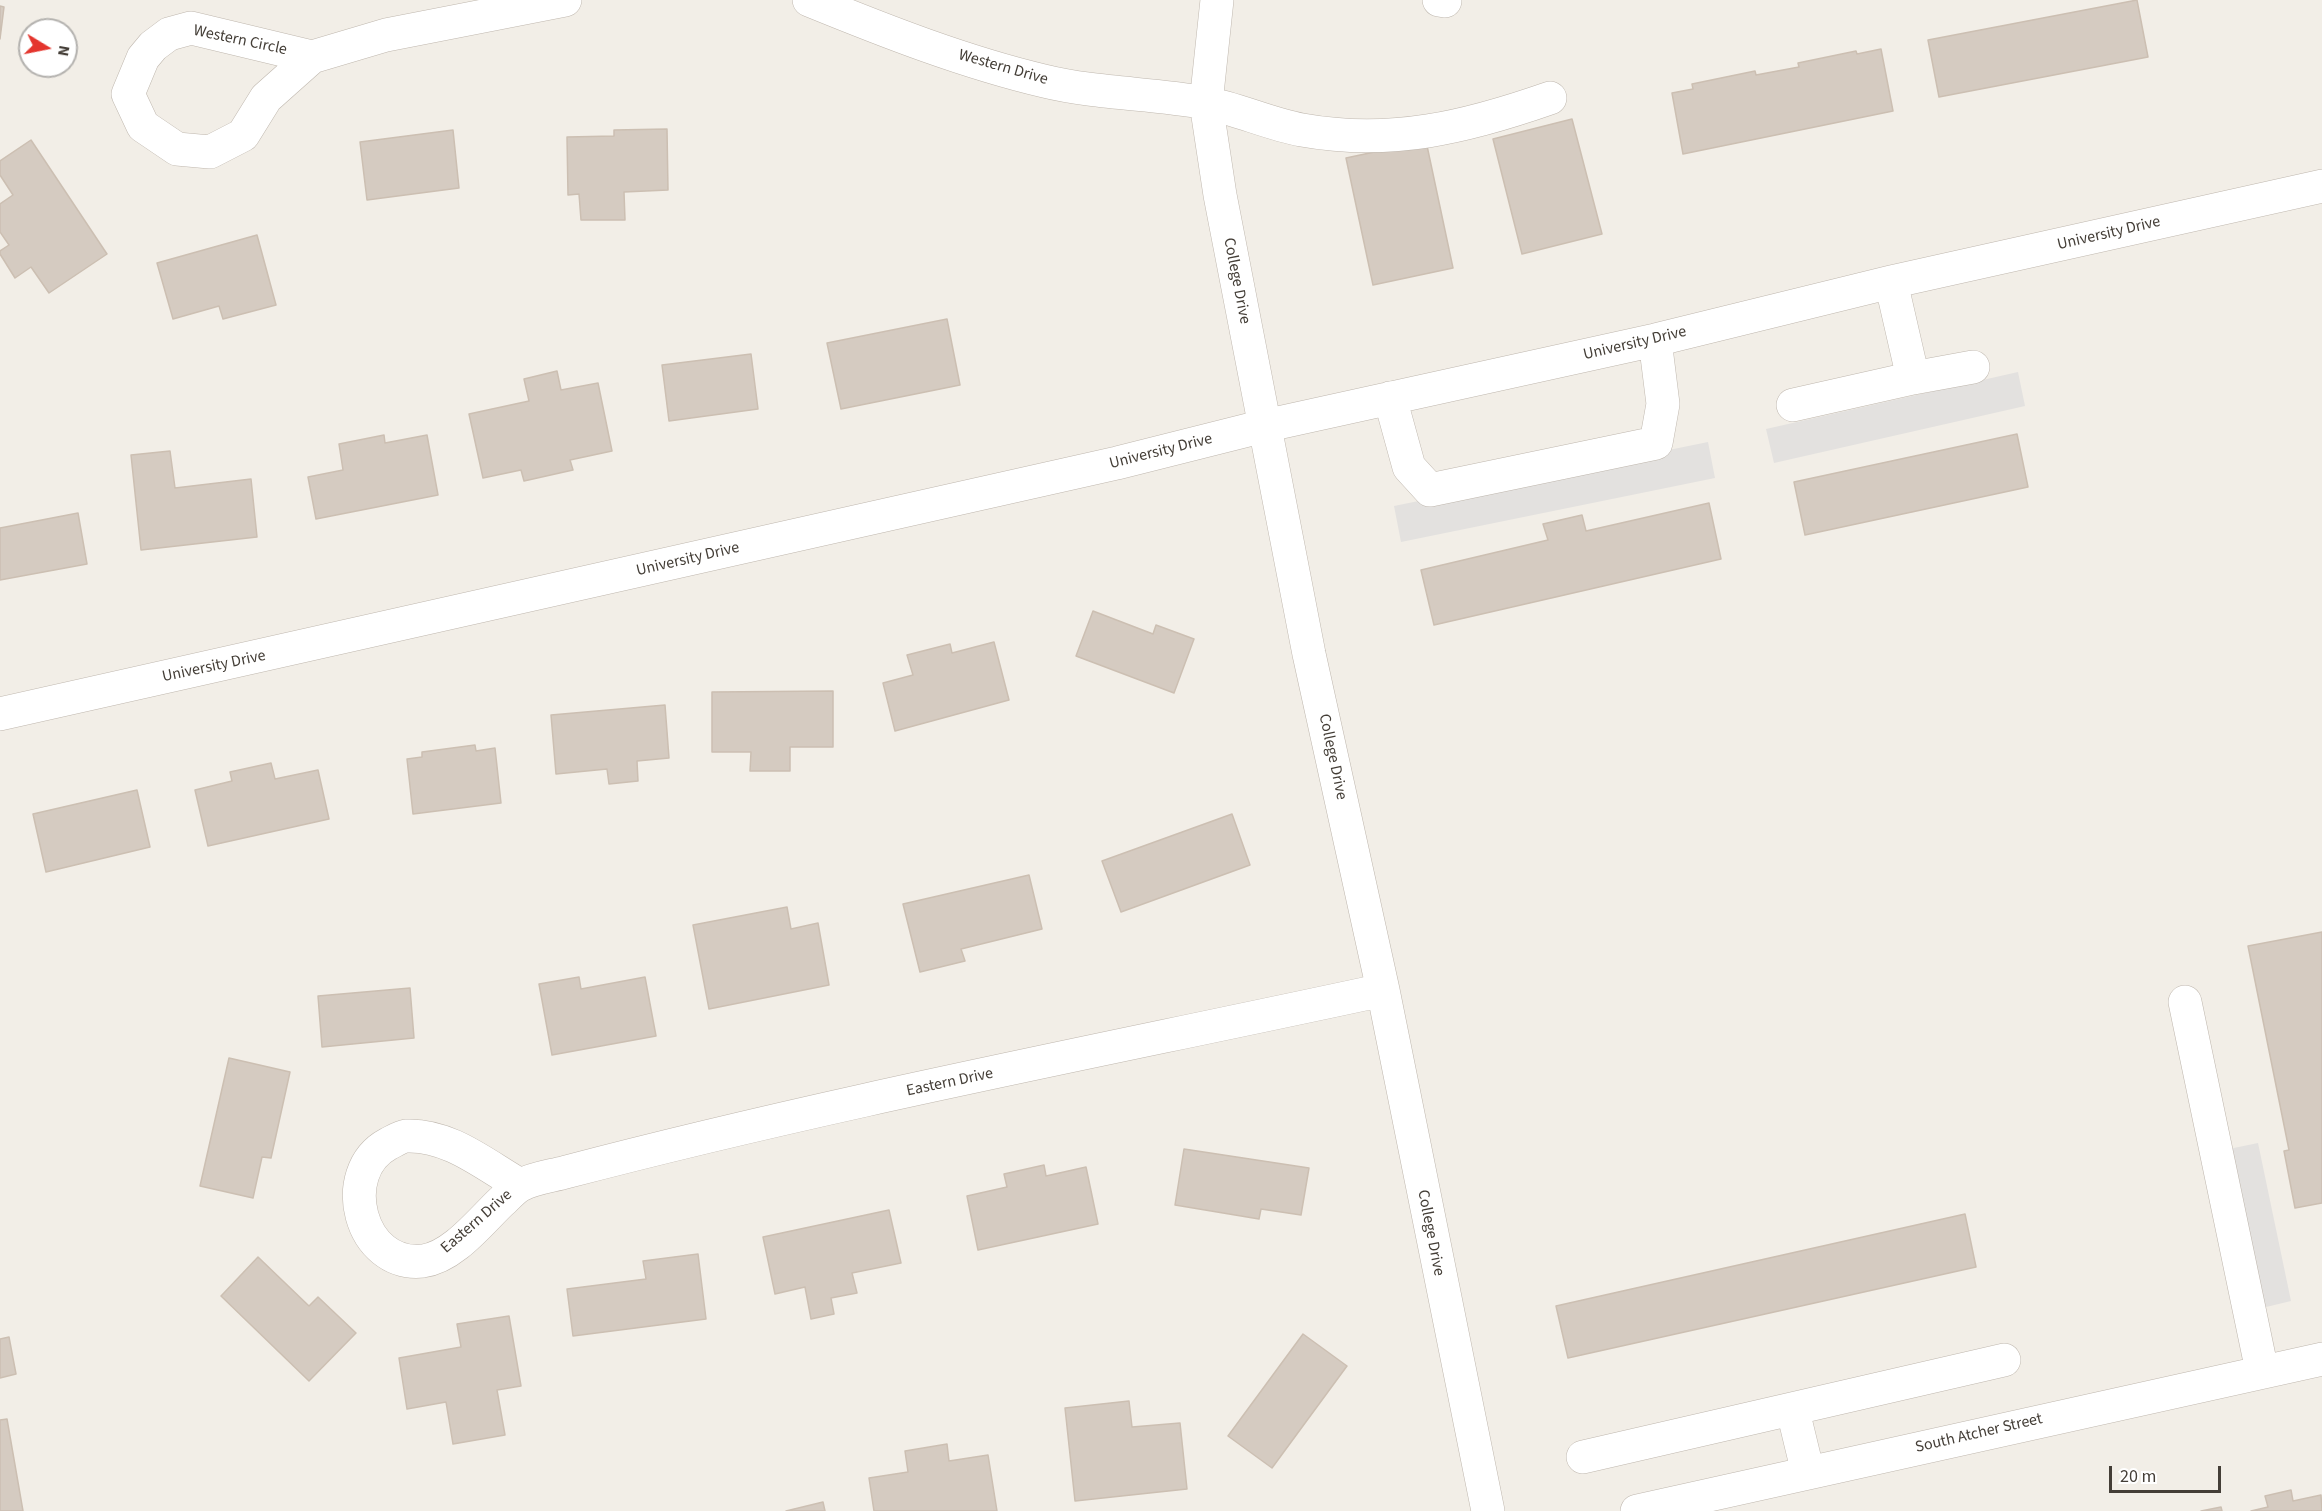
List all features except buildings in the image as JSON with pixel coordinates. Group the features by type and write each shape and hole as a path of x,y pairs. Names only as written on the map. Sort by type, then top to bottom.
{"street":[{"name":"Western Circle","path":"312,57 191,28 169,34 153,46 143,58 128,94 143,126 177,149 210,152 243,135 266,98 312,57 386,35 565,0"},
{"name":"Western Drive","path":"809,0 961,56 1044,81 1120,94 1206,103 1302,130 1366,136 1421,134 1485,121 1550,98"},
{"name":"College Drive","path":"1217,0 1206,103 1220,195 1309,654 1383,990 1488,1511"},
{"name":"University Drive","path":"0,714 1117,463 1264,426 1655,340 1891,282 2322,186"},
{"path":"1891,282 1913,378"},
{"path":"1390,399 1409,467 1430,490 1656,443 1663,404 1655,340"},
{"path":"1793,405 1973,367"},
{"name":"Eastern Drive","path":"520,1185 443,1140 403,1136 379,1149 367,1164 360,1186 360,1209 366,1230 379,1249 400,1258 422,1261 444,1254 520,1185 777,1121 1383,990"},
{"path":"2185,1002 2262,1371"},
{"name":"South Atcher Street","path":"1637,1511 2322,1359"},
{"path":"1583,1457 1793,1411 2004,1360"},
{"path":"1793,1411 1808,1473"}],"shaded area":[{"path":"2018,372 2025,406 1774,463 1766,429"},
{"path":"1708,442 1715,478 1401,542 1394,506"},
{"path":"2258,1143 2291,1301 2262,1308 2229,1149"}]}
